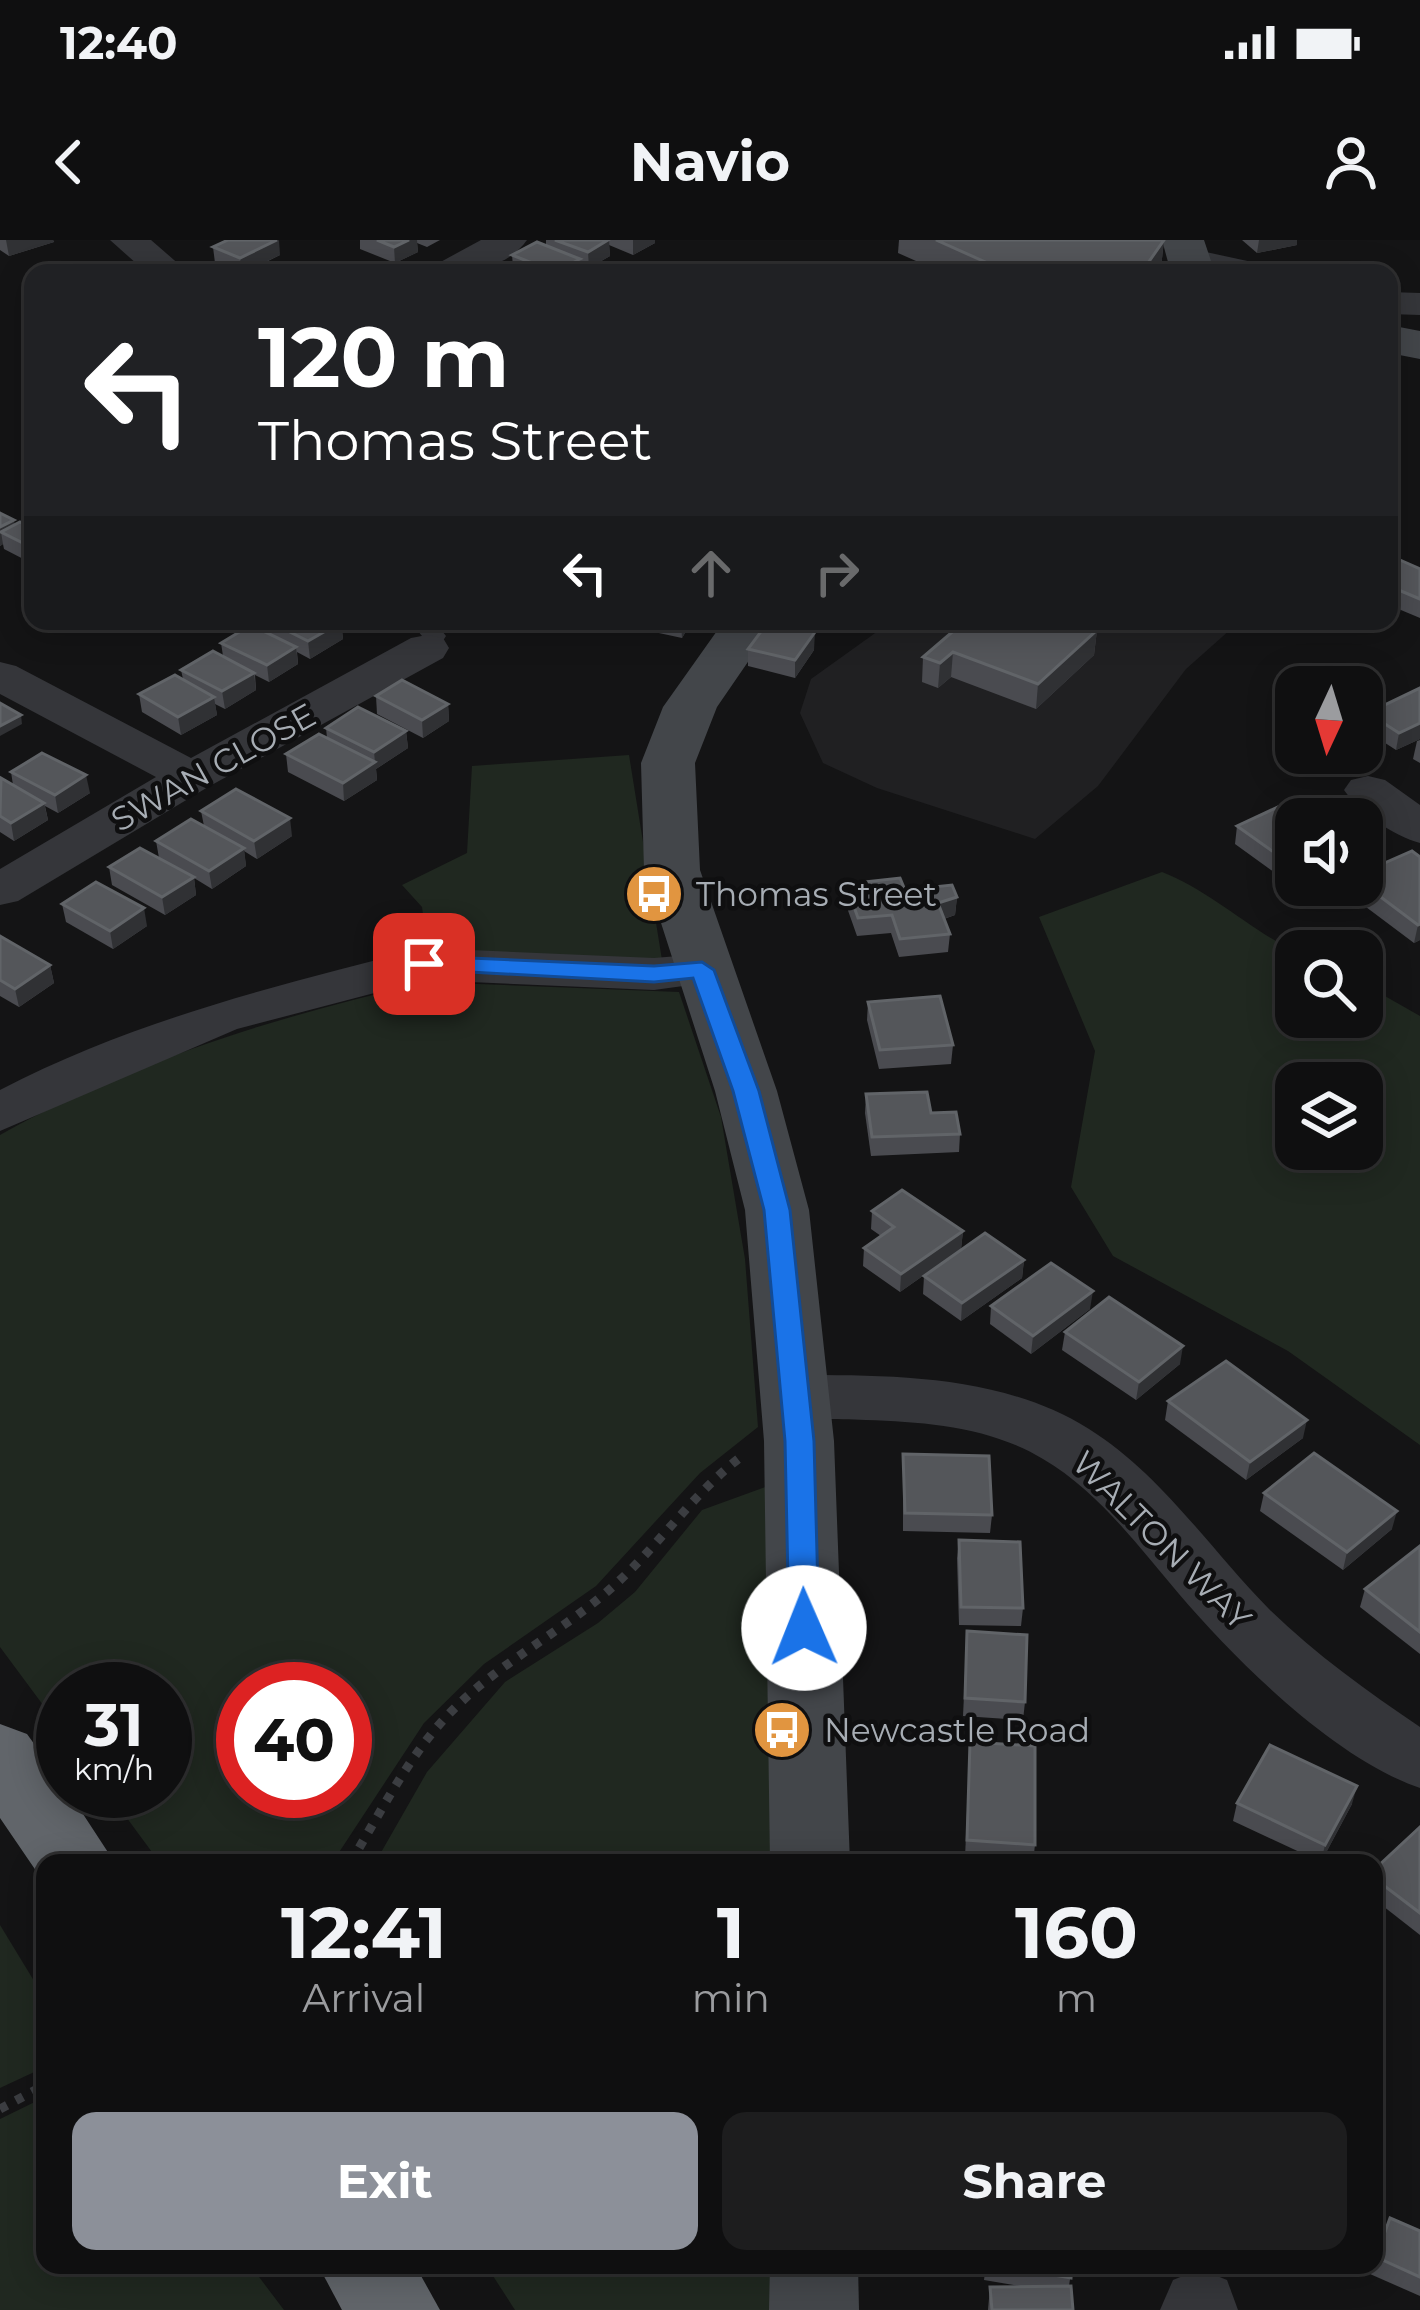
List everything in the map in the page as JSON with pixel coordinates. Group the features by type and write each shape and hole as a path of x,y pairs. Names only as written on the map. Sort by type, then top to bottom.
{"highway":[{"path":"0,1756 69,1854"},
{"path":"368,2274 394,2310"}],"street":[{"path":"128,240 159,264"},
{"path":"465,264 509,240"},
{"path":"744,630 690,707 668,763 672,869 746,1091 777,1210 798,1419 810,1854"},
{"name":"SWAN CLOSE","path":"0,890 425,634"},
{"path":"0,676 191,777"},
{"path":"1368,790 1420,828"},
{"path":"0,1113 56,1083 219,1017 424,964 654,974 702,970"},
{"name":"WALTON WAY","path":"798,1419 898,1398 1009,1418 1066,1444 1157,1528 1249,1629 1360,1722 1420,1761"},
{"path":"814,2274 814,2310"}],"path":[{"path":"356,1854 455,1706 513,1659 579,1617 624,1576 711,1478 798,1419"},
{"path":"0,2109 36,2090"}],"shaded area":[{"path":"879,630 1230,630 1186,669 1098,786 1035,839 877,788 823,763 800,713 811,679"},
{"path":"629,755 662,960 428,951 422,907 402,885 467,853 472,766"},
{"path":"1162,872 1275,940 1275,1038 1383,1038 1383,995 1420,1016 1420,1445 1288,1351 1113,1256 1071,1187 1095,1051 1039,917"},
{"path":"427,982 679,992 721,1117 745,1259 758,1427 700,1473 596,1586 484,1664 424,1723 372,1802 372,1662 216,1662 216,1818 362,1818 338,1854 153,1854 127,1818 192,1818 192,1662 36,1662 36,1696 0,1647 0,1135 102,1084 208,1043"},
{"path":"774,1484 776,1854 380,1854 427,1772 505,1682 598,1623 635,1592 702,1510"},
{"path":"0,1925 36,1984 36,2071 0,2088"},
{"path":"36,2101 36,2274 257,2274 284,2310 0,2310 0,2119"},
{"path":"492,2274 774,2274 772,2310 515,2310"}],"building":[{"path":"228,240 277,240 240,258 213,247"},
{"path":"377,240 409,240 394,247"},
{"path":"555,240 608,240 588,252"},
{"path":"936,240 1164,240 1147,264 990,264"},
{"path":"537,242 580,259 570,264 535,264 512,255"},
{"path":"0,513 14,520 0,527"},
{"path":"20,522 24,544 1,532"},
{"path":"1398,561 1420,569 1420,599 1398,590"},
{"path":"243,630 261,630 296,647 267,665 221,643"},
{"path":"286,630 327,630 308,641"},
{"path":"762,630 815,632 795,660 748,649"},
{"path":"954,630 1097,630 1038,684 953,652 940,663 923,657"},
{"path":"213,651 254,673 222,691 181,670"},
{"path":"175,675 214,697 178,717 139,694"},
{"path":"402,680 448,704 422,720 376,696"},
{"path":"1420,688 1420,723 1399,733 1383,723 1383,706"},
{"path":"0,703 21,715 0,726"},
{"path":"358,707 406,731 374,752 326,728"},
{"path":"319,734 375,762 343,783 286,754"},
{"path":"42,753 86,775 55,795 11,772"},
{"path":"1,778 44,803 11,823 0,816"},
{"path":"236,789 290,818 254,841 201,811"},
{"path":"1275,808 1275,853 1237,826"},
{"path":"191,819 244,848 209,871 156,841"},
{"path":"140,848 194,877 162,897 109,867"},
{"path":"1412,851 1420,857 1420,924 1383,899 1383,864"},
{"path":"900,878 905,890 952,885 957,897 938,903 950,934 900,939 892,915 858,918 846,884"},
{"path":"96,882 144,908 110,931 62,904"},
{"path":"0,936 50,965 15,989 0,980"},
{"path":"940,996 953,1045 880,1050 868,1002"},
{"path":"927,1092 931,1113 956,1112 960,1134 872,1137 866,1094"},
{"path":"902,1190 963,1231 901,1274 864,1248 894,1227 872,1211"},
{"path":"985,1233 1024,1260 962,1303 924,1276"},
{"path":"1051,1263 1093,1291 1033,1336 991,1306"},
{"path":"1109,1297 1183,1346 1139,1382 1065,1332"},
{"path":"1226,1361 1307,1420 1250,1462 1168,1401"},
{"path":"1314,1453 1397,1511 1347,1552 1264,1493"},
{"path":"903,1454 989,1456 992,1515 905,1513"},
{"path":"959,1540 1020,1542 1023,1608 961,1607"},
{"path":"1420,1546 1420,1632 1365,1589"},
{"path":"967,1631 1027,1635 1025,1702 965,1698"},
{"path":"970,1742 1035,1746 1035,1845 967,1840"},
{"path":"1270,1745 1357,1786 1325,1845 1237,1803"},
{"path":"1420,1827 1420,1913 1383,1885 1383,1862"},
{"path":"1390,2218 1420,2231 1420,2277 1383,2260 1383,2238"},
{"path":"1071,2286 1073,2310 992,2310 990,2287"}],"place":[{"name":"Thomas Street","path":"654,894"},
{"name":"Newcastle Road","path":"782,1730"}],"route":[{"path":"424,964 654,974 702,970 746,1091 777,1210 799,1441 804,1628"}]}
